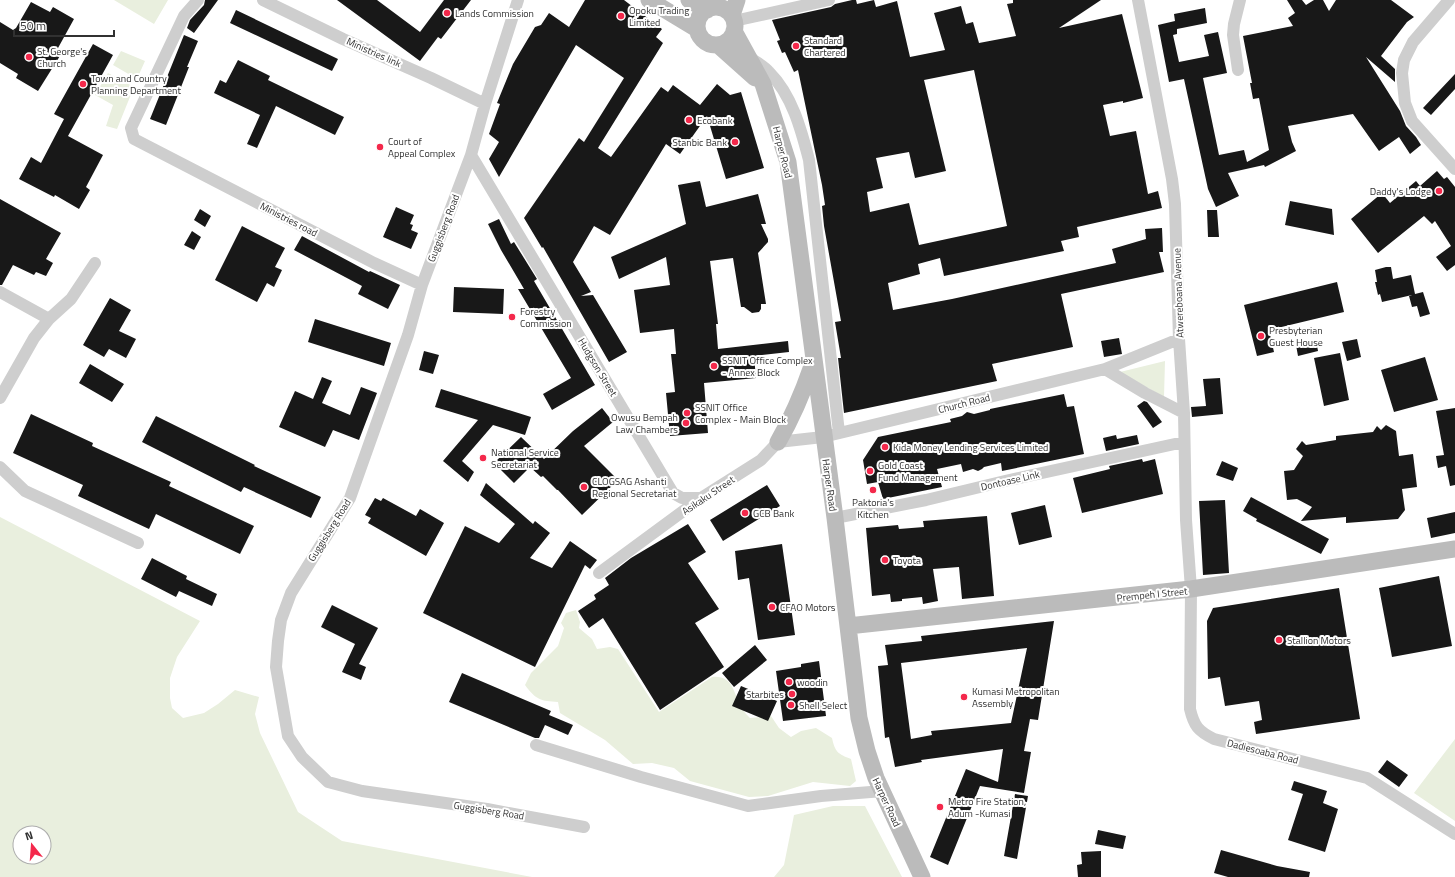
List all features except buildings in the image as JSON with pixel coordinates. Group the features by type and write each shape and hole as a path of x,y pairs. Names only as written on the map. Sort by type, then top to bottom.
{"street":[{"name":"Ministries road","path":"198,0 184,16 131,128 134,138 374,263 422,285"},
{"name":"Ministries link","path":"263,0 343,39 485,104"},
{"name":"Guggisberg Road","path":"518,0 485,104 471,155 422,285 408,335 350,498 291,593 281,620 276,667 288,736 302,757 328,782 362,791 487,809 584,827"},
{"path":"649,0 697,28 702,39 712,45 725,43 731,38 734,17"},
{"path":"689,0 719,7 726,10 734,17"},
{"path":"734,17 829,0"},
{"name":"Atwereboana Avenue","path":"1138,0 1172,180 1175,204 1184,413 1186,520 1192,589"},
{"path":"1238,70 1233,35 1240,0"},
{"path":"1449,0 1413,42 1404,60 1402,73 1406,103 1412,121 1455,169"},
{"path":"697,28 699,18 711,6"},
{"name":"Harper Road","path":"734,17 747,55 763,84 788,162 814,362 831,435 835,518 859,718 867,751 876,778 922,877"},
{"path":"718,45 763,84"},
{"path":"747,55 769,71 781,88 796,116 807,154 817,227 831,435 778,442"},
{"name":"Hudgson Street","path":"471,155 673,493 682,498 701,498"},
{"path":"0,398 34,338 49,319 71,299 95,263"},
{"path":"0,292 49,319"},
{"name":"Church Road","path":"831,435 1105,369 1180,339"},
{"path":"778,442 788,426 803,393 814,362"},
{"path":"1105,369 1145,393 1184,413"},
{"name":"Asikaku Street","path":"599,573 701,498 761,460 778,442"},
{"name":"Dontoase Link","path":"835,518 926,500 1005,481 1184,442"},
{"path":"0,467 25,491 138,543"},
{"name":"Prempeh I Street","path":"848,626 1192,589 1455,549"},
{"name":"Dadiesoaba Road","path":"1192,589 1190,709 1197,728 1214,739 1367,778 1455,834"},
{"path":"536,746 641,777 748,806 821,796 883,791"}],"green space":[{"path":"114,0 168,0 154,24"},
{"path":"121,51 145,61 137,79 113,65"},
{"path":"108,73 134,87 117,129 106,126 113,105 95,95"},
{"path":"1165,361 1164,397 1120,372"},
{"path":"0,517 200,621 177,657 170,678 170,698 172,708 183,718 204,713 235,690 259,697 255,714 260,733 298,812 342,841 532,877 0,877"},
{"path":"576,610 580,622 579,628 592,639 597,649 610,647 618,649 659,712 712,677 725,679 732,686 739,703 750,718 771,716 779,728 791,737 801,731 816,728 832,738 834,746 838,752 851,759 856,781 850,786 813,782 768,796 749,797 690,781 674,768 652,763 633,764 605,740 560,713 558,702 539,699 532,694 525,685 531,673 558,646 564,628 561,623 566,613"},
{"path":"1455,739 1455,821 1414,793"},
{"path":"833,806 865,806 902,877 774,877 784,865 794,815"}],"place":[{"name":"Lands Commission","path":"447,13"},
{"name":"Opoku Trading Limited","path":"621,16"},
{"name":"Standard Chartered","path":"796,46"},
{"name":"St. George's Church","path":"29,57"},
{"name":"Town and Country Planning Department","path":"83,84"},
{"name":"Ecobank","path":"689,120"},
{"name":"Stanbic Bank","path":"735,142"},
{"name":"Court of Appeal Complex","path":"380,147"},
{"name":"Daddy's Lodge","path":"1439,191"},
{"name":"Forestry Commission","path":"512,317"},
{"name":"Presbyterian Guest House","path":"1261,336"},
{"name":"SSNIT Office Complex - Annex Block","path":"714,366"},
{"name":"SSNIT Office Complex - Main Block","path":"687,413"},
{"name":"Owusu Bempah Law Chambers","path":"686,423"},
{"name":"Kida Money Lending Services Limited","path":"885,447"},
{"name":"National Service Secretariat","path":"483,458"},
{"name":"Gold Coast Fund Management","path":"870,471"},
{"name":"CLOGSAG Ashanti Regional Secretariat","path":"584,487"},
{"name":"Paktoria's Kitchen","path":"873,490"},
{"name":"GCB Bank","path":"745,513"},
{"name":"Toyota","path":"885,560"},
{"name":"CFAO Motors","path":"772,607"},
{"name":"Stallion Motors","path":"1279,640"},
{"name":"woodin","path":"789,682"},
{"name":"Starbites","path":"792,694"},
{"name":"Kumasi Metropolitan Assembly","path":"964,697"},
{"name":"Shell Select","path":"791,705"},
{"name":"Metro Fire Station, Adum -Kumasi","path":"940,807"}]}
